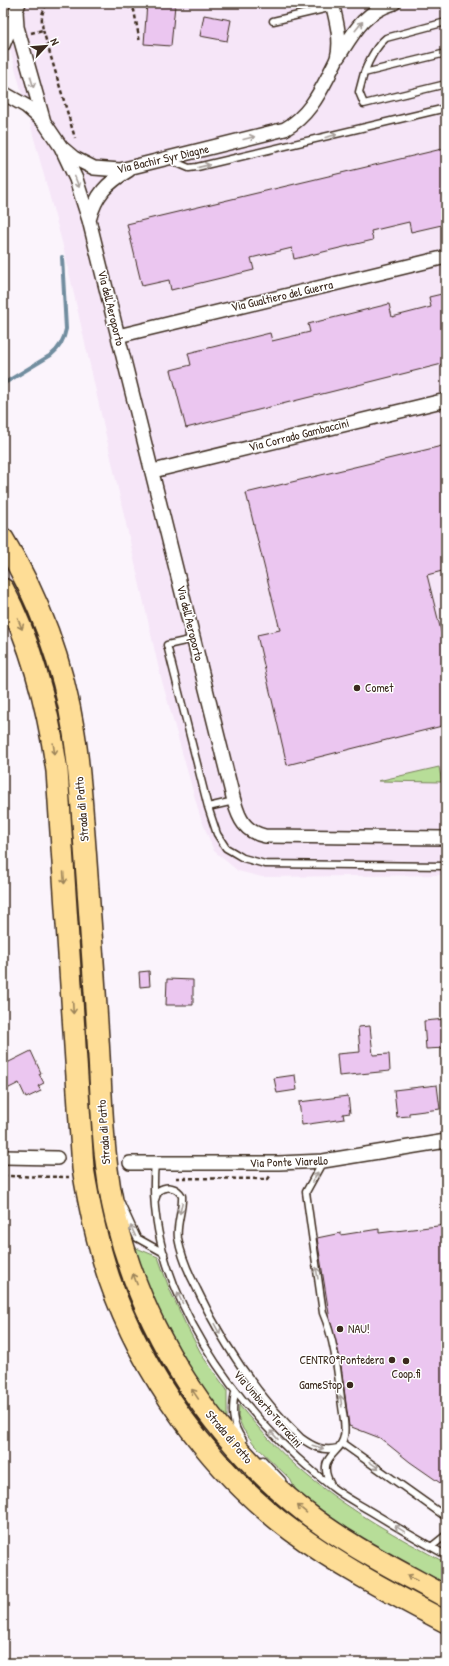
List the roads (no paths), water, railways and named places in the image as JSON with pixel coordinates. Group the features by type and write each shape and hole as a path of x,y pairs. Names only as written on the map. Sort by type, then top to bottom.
{"main road":[{"name":"Strada di Patto","path":"3,539 34,596 52,641 67,695 74,734 79,775 92,942 105,1155 116,1220 131,1269 161,1339 194,1394 212,1420 251,1464 307,1513 362,1550 446,1597"},
{"name":"Strada di Patto","path":"3,589 14,610 26,639 44,697 52,732 58,779 83,1168 93,1222 104,1261 117,1298 146,1360 177,1411 191,1430 242,1488 290,1530 358,1574 446,1622"}],"street":[{"name":"Via Bachir Syr Diagne","path":"18,7 17,27 19,36 44,122 61,147 82,163 94,168 111,170 167,159 285,129 291,126 300,120 311,107 337,58 354,32 368,16 379,8 394,3"},
{"name":"Via Bachir Syr Diagne","path":"332,5 338,39 337,58"},
{"path":"3,45 14,22 18,7"},
{"path":"3,94 26,106 44,122"},
{"name":"Via dell'Aeroporto","path":"61,147 76,179 89,220 153,471 234,801 244,825 254,833 264,836 446,838"},
{"path":"89,220 95,201 103,189 119,176 136,166"},
{"name":"Via Gualtiero del Guerra","path":"118,336 446,257"},
{"name":"Via Corrado Gambaccini","path":"153,471 446,400"},
{"name":"Via Ponte Viarello","path":"130,1163 279,1163 323,1161 446,1141"},
{"path":"3,1157 57,1158"}],"lane":[{"path":"274,21 332,5"},
{"path":"446,22 386,38 381,42 373,54 364,73 359,92 364,104 446,84"},
{"path":"364,73 446,53"},
{"path":"167,159 189,168 197,167 446,108"},
{"path":"194,639 167,645 208,807 217,834 224,844 243,858 256,863 265,864 446,866"},
{"path":"208,807 234,801"},
{"path":"323,1161 306,1192 323,1312 329,1330 340,1396 344,1433 340,1445 328,1460 328,1477 333,1488"},
{"name":"Via Umberto Terracini","path":"155,1163 153,1182 154,1203 169,1272 187,1312 235,1392 294,1456 333,1488 446,1555"},
{"path":"110,1187 124,1208 133,1234 136,1238 164,1253"},
{"path":"154,1203 158,1191 165,1188 175,1189 179,1191 182,1196 178,1234 185,1260 205,1307 241,1368 269,1404 308,1444 329,1449 340,1445"},
{"path":"235,1392 233,1419 238,1431 247,1444"},
{"path":"340,1445 446,1517"},
{"path":"256,1454 282,1480 285,1485 286,1496"},
{"path":"431,1547 446,1536"}],"waterway":[{"path":"3,384 51,355 57,350 63,340 66,329 62,257"}],"place":[{"name":"Comet","path":"357,688"},
{"name":"NAU!","path":"340,1329"},
{"name":"CENTRO*Pontedera","path":"392,1360"},
{"name":"Coop.fi","path":"406,1361"},
{"name":"GameStop","path":"350,1385"}]}
